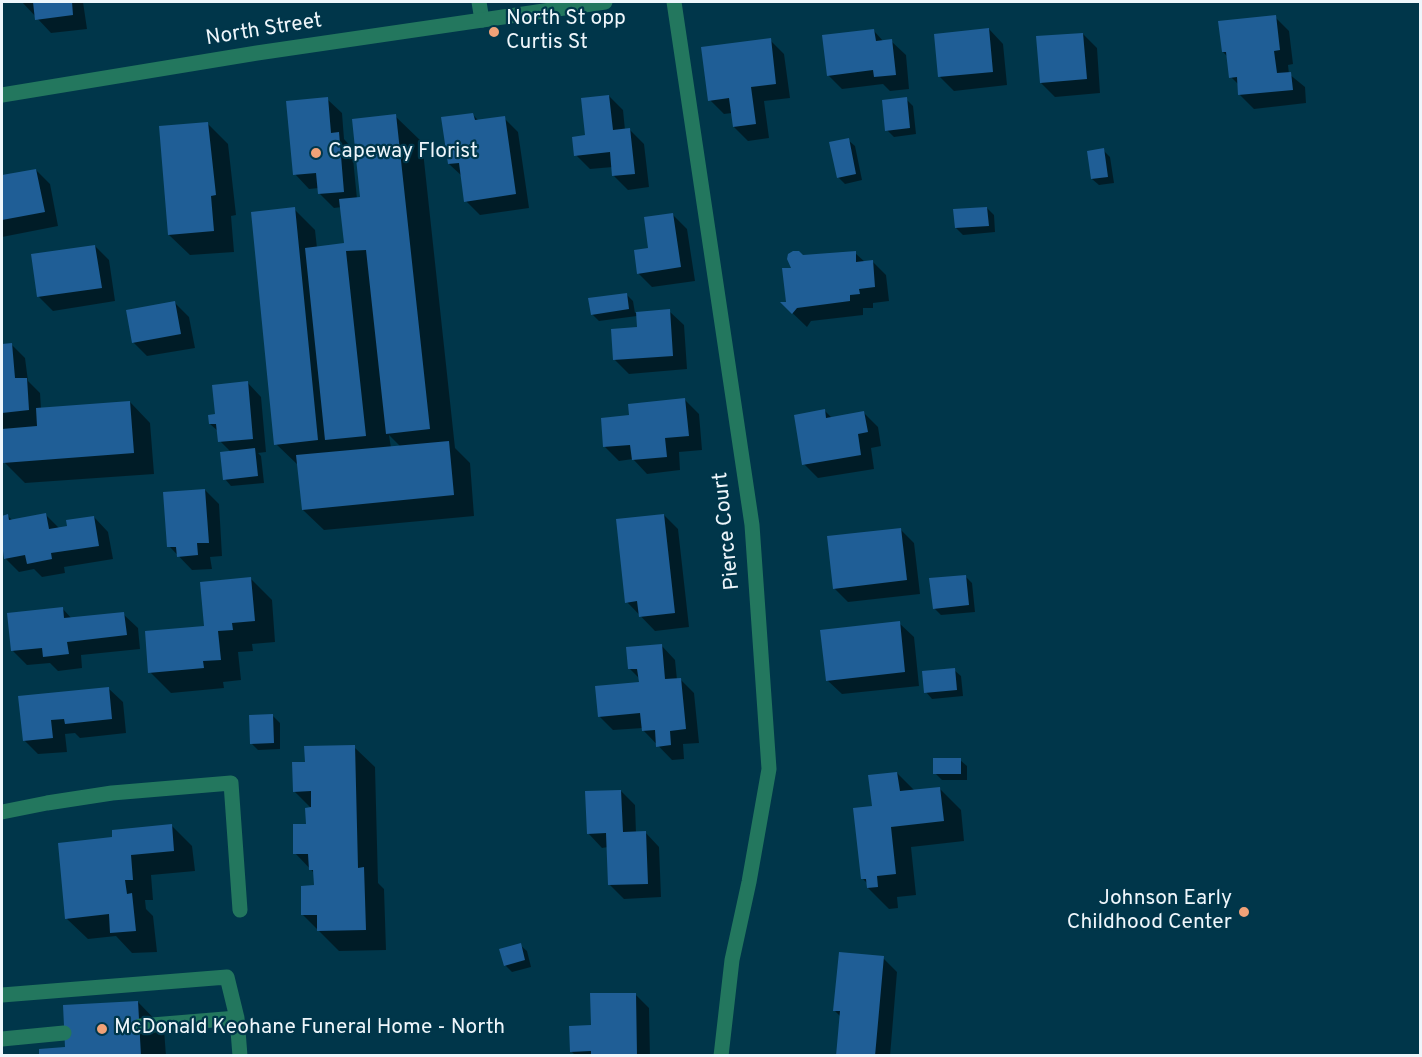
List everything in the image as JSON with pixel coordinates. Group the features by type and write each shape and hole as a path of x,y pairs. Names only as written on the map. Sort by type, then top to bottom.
{"street":[{"path":"479,2 482,20"},
{"name":"North Street","path":"2,95 256,53 605,2"},
{"name":"Pierce Court","path":"674,2 752,525 769,769 749,882 732,960 721,1056"},
{"path":"2,812 112,793 231,783 240,910"},
{"path":"2,995 227,977 237,1018 240,1056"},
{"path":"140,1026 237,1018"},
{"path":"2,1039 64,1032"}],"building":[{"path":"33,2 72,2 73,15 35,20"},
{"path":"1276,15 1280,50 1274,51 1277,73 1291,72 1293,90 1238,95 1237,77 1229,78 1226,52 1222,52 1218,21"},
{"path":"989,28 993,72 938,77 934,34"},
{"path":"874,29 876,41 892,39 896,75 874,77 873,70 827,76 822,35"},
{"path":"1083,33 1087,79 1040,83 1036,36"},
{"path":"771,38 776,84 751,87 756,124 733,127 729,98 708,101 701,47"},
{"path":"609,95 613,130 630,128 635,174 612,176 610,152 574,156 572,137 585,135 581,98"},
{"name":"Capeway Florist","path":"328,97 331,133 339,132 344,192 318,194 316,173 293,175 286,101"},
{"path":"907,97 910,128 885,131 882,100"},
{"path":"473,113 475,120 505,116 516,194 464,202 459,163 448,164 441,117"},
{"path":"396,114 430,429 386,434 366,250 346,251 366,436 325,440 305,248 344,243 339,199 360,197 352,119"},
{"path":"208,122 216,195 211,196 214,231 168,235 159,126"},
{"path":"849,138 856,174 837,178 829,142"},
{"path":"1104,148 1108,177 1091,179 1087,151"},
{"path":"36,169 45,212 2,220 2,175"},
{"path":"295,207 318,440 274,445 251,212"},
{"path":"987,207 989,226 955,228 953,209"},
{"path":"673,213 681,267 637,274 634,250 648,248 644,217"},
{"path":"95,245 102,288 37,297 31,254"},
{"path":"799,251 803,255 856,251 856,262 873,260 875,287 859,289 860,294 850,295 850,301 797,308 792,314 780,302 786,302 782,268 791,268 787,259 788,254"},
{"path":"627,293 629,309 591,315 588,298"},
{"path":"175,301 181,334 132,343 126,310"},
{"path":"670,309 673,356 613,360 611,329 637,327 636,312"},
{"path":"12,343 15,378 27,378 29,410 2,413 2,344"},
{"path":"248,381 253,439 218,442 216,424 209,424 208,415 215,414 212,385"},
{"path":"685,398 689,436 665,438 667,457 632,460 630,445 603,447 601,418 629,415 628,404"},
{"path":"130,401 134,453 3,463 2,429 37,426 36,408"},
{"path":"825,409 826,418 864,411 868,432 858,434 861,455 802,465 794,415"},
{"path":"449,441 454,495 302,510 296,455"},
{"path":"255,448 258,476 223,480 220,452"},
{"path":"205,489 209,543 197,543 198,555 177,557 176,547 167,547 163,492"},
{"path":"46,513 49,529 67,526 66,520 94,516 99,546 51,553 52,559 27,564 25,555 4,559 2,516 8,514 9,520"},
{"path":"664,514 675,613 639,617 637,601 625,603 616,519"},
{"path":"901,528 907,580 833,589 827,536"},
{"path":"966,575 969,605 933,609 929,578"},
{"path":"251,577 255,621 232,623 233,630 218,631 221,660 203,661 204,668 148,673 145,631 204,626 200,582"},
{"path":"63,607 64,618 124,612 127,635 67,642 69,654 43,657 42,648 11,651 7,613"},
{"path":"900,621 905,672 826,681 820,630"},
{"path":"662,644 665,679 681,678 686,729 670,731 671,745 656,747 655,730 642,731 640,713 598,717 595,686 639,682 637,669 628,669 626,647"},
{"path":"955,668 957,690 924,693 922,671"},
{"path":"109,687 112,719 65,724 64,719 51,720 53,738 23,741 18,696"},
{"path":"273,714 274,743 250,744 249,715"},
{"path":"355,745 358,868 364,867 366,930 317,931 317,915 301,915 301,886 314,885 313,870 309,870 308,854 293,854 293,824 306,824 305,808 311,807 311,791 293,792 292,762 305,762 304,746"},
{"path":"933,758 961,758 961,774 933,774"},
{"path":"897,772 900,791 940,787 944,821 891,827 896,874 877,876 878,887 867,888 866,879 861,879 853,808 872,806 868,775"},
{"path":"621,790 623,832 646,831 648,884 608,885 606,833 587,834 585,791"},
{"path":"172,824 174,851 131,855 133,880 125,880 127,894 132,893 136,931 110,933 109,914 65,919 58,843 112,837 112,830"},
{"path":"521,943 525,960 504,966 499,949"},
{"path":"839,952 884,956 875,1056 836,1056 840,1011 833,1011"},
{"path":"590,993 636,993 637,1056 591,1056 591,1051 570,1052 569,1026 591,1025"},
{"name":"McDonald Keohane Funeral Home - North","path":"138,1001 141,1056 39,1056 39,1049 65,1047 63,1005"}],"place":[{"name":"North St opp Curtis St","path":"494,32"},
{"name":"Capeway Florist","path":"316,153"},
{"name":"Johnson Early Childhood Center","path":"1244,912"},
{"name":"McDonald Keohane Funeral Home - North","path":"102,1029"}]}
